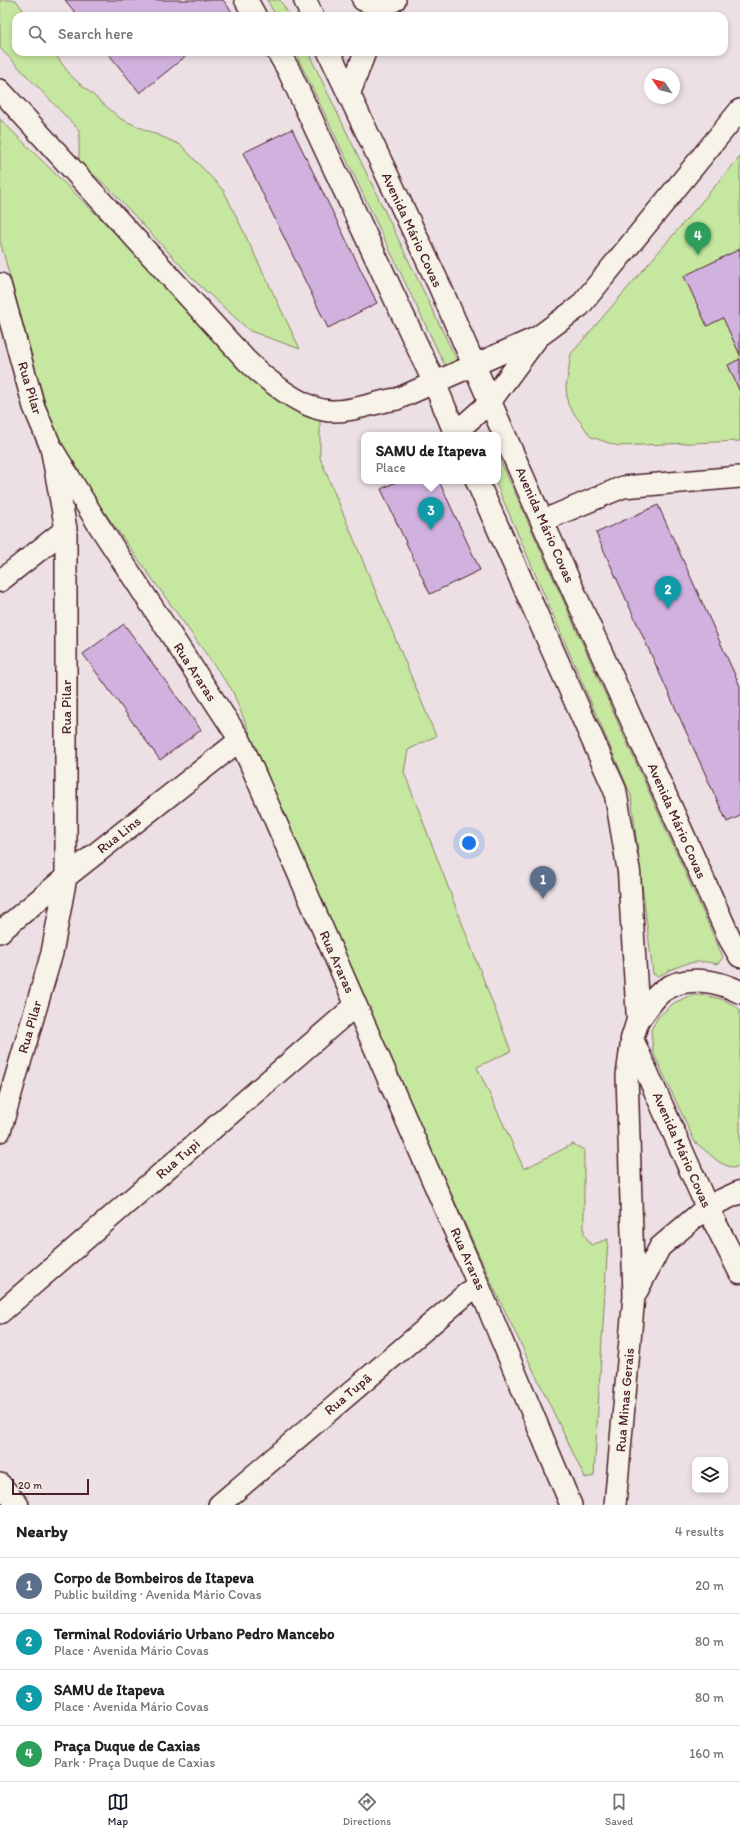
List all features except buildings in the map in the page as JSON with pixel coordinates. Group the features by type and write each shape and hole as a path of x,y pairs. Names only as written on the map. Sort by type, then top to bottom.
{"main road":[{"path":"246,0 254,12"},
{"path":"305,0 310,12"},
{"path":"280,56 291,76 434,382 455,432"},
{"name":"Avenida Mário Covas","path":"331,56 440,287 542,521 730,939 740,956"},
{"name":"Avenida Mário Covas","path":"478,484 615,790 628,872 635,1030 707,1207 740,1272"},
{"path":"635,1030 662,990 682,981 698,981 720,984 740,992"},
{"path":"707,1207 740,1192"}],"street":[{"path":"348,95 363,56"},
{"path":"0,90 264,378 298,399 315,407 330,411 350,409 378,401 397,399 538,337 580,306 740,110"},
{"name":"Rua Pilar","path":"0,284 34,407 51,448 66,529 66,877 52,953 0,1131"},
{"path":"458,432 490,402 538,337"},
{"name":"Rua Araras","path":"51,448 98,524 240,740 478,1284 571,1505"},
{"path":"542,521 622,487 740,476"},
{"path":"0,581 66,529"},
{"name":"Rua Lins","path":"0,932 66,877 240,740"},
{"name":"Rua Tupi","path":"0,1313 356,1005"},
{"name":"Rua Minas Gerais","path":"615,1505 634,1296 627,1075 635,1030"},
{"path":"634,1296 660,1247 707,1207"},
{"name":"Rua Tupã","path":"218,1505 478,1284"},
{"path":"0,1484 18,1505"}],"green space":[{"path":"0,0 16,0 24,12 12,12 12,56 56,56 72,77 121,119 181,145 224,191 300,349 250,331 197,283 108,187 79,162 79,130 0,48"},
{"path":"267,0 280,0 288,12 274,12"},
{"path":"297,56 310,56 460,367 448,372"},
{"path":"0,119 269,386 320,415 320,458 436,736 408,750 404,772 511,1051 477,1067 524,1169 573,1144 584,1150 584,1234 591,1245 608,1239 594,1476 585,1478 493,1286 317,897 232,690 57,446 0,241"},
{"path":"740,157 740,441 618,446 591,437 568,405 566,387 571,354"},
{"path":"501,462 723,957 718,964 709,962 694,962 680,966 658,976 653,974 631,795 496,484 501,484"},
{"path":"691,995 724,1000 740,1010 740,1166 732,1168 719,1162 695,1142 653,1052 651,1030 658,1017 674,1003"}],"place":[{"name":"Praça Duque de Caxias","path":"698,255"},
{"name":"SAMU de Itapeva","path":"431,530"},
{"name":"Terminal Rodoviário Urbano Pedro Mancebo","path":"668,609"},
{"name":"Corpo de Bombeiros de Itapeva","path":"543,899"}]}
